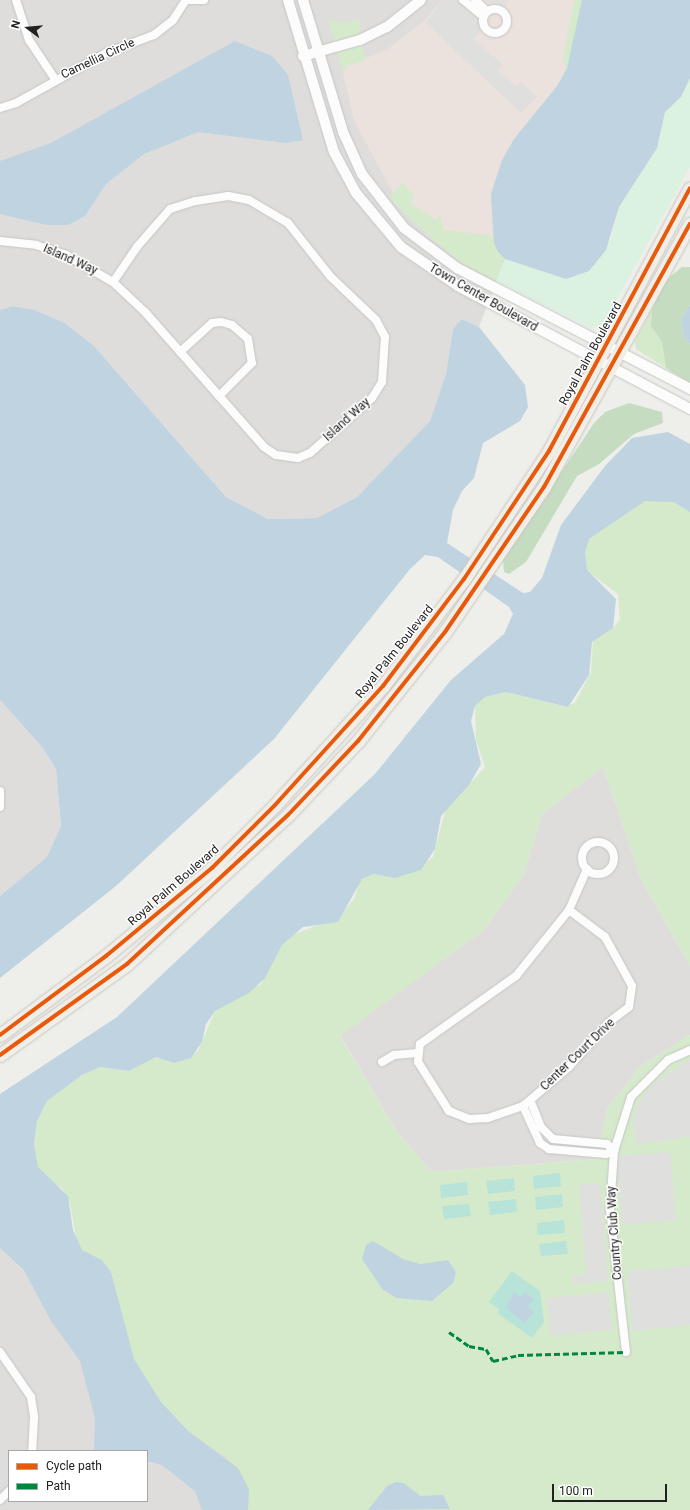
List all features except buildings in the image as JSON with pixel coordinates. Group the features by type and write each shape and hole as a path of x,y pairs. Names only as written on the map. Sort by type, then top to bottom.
{"main road":[{"name":"Royal Palm Boulevard","path":"0,1034 54,997 161,912 249,831 383,686 482,554 549,450 608,345 690,188"},
{"name":"Royal Palm Boulevard","path":"0,1055 127,964 288,816 358,741 475,588 544,487 622,352 690,224"}],"street":[{"path":"16,0 29,40 55,79"},
{"path":"186,0 204,0"},
{"name":"Camellia Circle","path":"0,108 16,103 55,79 106,53 154,35 173,20 186,0"},
{"name":"Town Center Boulevard","path":"288,0 303,56 334,152 372,215 401,247 444,278 690,408"},
{"name":"Town Center Boulevard","path":"303,0 343,132 362,174 383,203 420,242 457,268 622,352 690,389"},
{"path":"303,56 360,40 386,27 421,0"},
{"path":"463,0 485,14 475,0"},
{"name":"Island Way","path":"0,241 36,245 66,255 113,282 180,352 264,447 276,455 298,458 310,453 372,398 382,382 385,337 376,320 330,276 288,223 272,211 235,198 195,200 170,209 137,247 113,282"},
{"path":"372,215 383,203"},
{"path":"180,352 217,322 232,325 248,338 252,363 219,396"},
{"path":"0,791 0,807"},
{"path":"382,1062 394,1055 416,1053 420,1044 516,976 570,910 586,869"},
{"name":"Center Court Drive","path":"416,1053 418,1062 449,1111 470,1119 488,1118 523,1106 569,1067 608,1023 629,1007 633,997 632,986 605,937 570,910"},
{"name":"Country Club Way","path":"626,1352 610,1210 614,1151 631,1097 668,1060 690,1050"},
{"path":"523,1106 540,1141 549,1149 606,1154 614,1151 607,1144 553,1139 547,1134 530,1100"},
{"path":"540,1141 547,1134"},
{"path":"0,1352 31,1396 34,1417 32,1450"},
{"path":"0,1500 8,1492"}],"shaded area":[{"path":"0,0 442,0 426,19 521,113 498,252 505,259 479,327 462,319 453,329 446,374 430,421 357,497 317,518 268,519 226,497 94,346 65,323 35,310 14,306 0,310"},
{"path":"442,0 582,0 567,68 557,86 515,139 491,194 493,236 443,230 440,216 436,221 410,203 403,183 393,193 354,121 343,73 347,66 388,49 426,19"},
{"path":"442,0 457,0 479,19 482,30 474,39 503,65 498,70 515,86 521,82 537,97 521,113 426,23"},
{"path":"483,0 508,0 502,6"},
{"path":"582,0 690,0 690,78 681,97 665,112 657,148 619,207 606,250 589,271 566,279 505,259 498,252 494,243 491,194 502,160 514,139 557,86 567,68"},
{"path":"235,41 272,56 288,75 303,140 286,143 198,132 144,154 106,184 85,216 68,225 47,225 0,214 0,161 51,143"},
{"path":"690,305 690,344 683,335 681,319"},
{"path":"13,306 35,310 65,323 94,346 226,497 268,519 317,518 357,497 430,421 446,374 453,329 462,319 479,327 525,385 528,407 520,421 483,443 474,478 462,491 453,510 447,543 523,593 530,592 542,578 561,525 605,466 632,438 668,432 690,444 690,512 674,502 645,501 589,539 585,553 587,570 616,599 613,628 592,642 589,675 568,707 506,692 485,697 475,706 471,721 481,764 469,785 441,816 435,849 421,870 395,878 373,874 362,879 338,922 303,927 282,945 265,978 249,993 215,1011 206,1024 202,1042 191,1058 174,1063 156,1057 129,1071 100,1067 82,1075 47,1101 37,1121 34,1144 38,1167 68,1196 73,1230 82,1250 102,1260 111,1272 134,1359 161,1402 188,1431 238,1468 249,1489 248,1510 202,1510 195,1491 162,1465 148,1461 148,1450 94,1450 95,1418 80,1361 51,1321 24,1270 0,1248 0,1094 117,1017 375,774 451,680 504,634 513,614 509,607 438,557 425,555 410,569 274,739 116,886 0,978 0,896 47,857 61,826 56,769 42,747 0,700 0,310"},
{"path":"0,700 42,747 56,769 61,826 47,857 0,896"},
{"path":"603,767 641,879 690,966 690,1035 641,1066 608,1107 597,1159 432,1172 397,1132 340,1035 484,930 524,874 542,814"},
{"path":"690,1059 690,1137 636,1144 633,1118 637,1106 651,1085"},
{"path":"670,1152 676,1220 622,1225 616,1156"},
{"path":"560,1173 561,1186 534,1189 533,1176"},
{"path":"514,1178 515,1191 488,1194 486,1181"},
{"path":"467,1182 468,1195 441,1198 440,1185"},
{"path":"600,1183 608,1281 573,1284 572,1276 586,1274 579,1185"},
{"path":"562,1194 563,1207 536,1210 535,1197"},
{"path":"516,1199 517,1212 490,1215 488,1202"},
{"path":"469,1204 471,1216 444,1219 442,1206"},
{"path":"564,1220 565,1233 538,1235 537,1223"},
{"path":"373,1241 403,1259 420,1264 448,1260 456,1272 453,1283 432,1301 397,1298 383,1290 362,1259 366,1245"},
{"path":"566,1241 568,1254 541,1256 539,1244"},
{"path":"0,1248 559,1510 0,1510"},
{"path":"690,1266 690,1325 632,1331 627,1271"},
{"path":"512,1271 540,1291 544,1322 532,1338 497,1313 499,1309 489,1302"},
{"path":"514,1292 520,1298 525,1292 534,1299 528,1307 534,1312 525,1323 506,1307"},
{"path":"608,1292 612,1330 550,1336 547,1298"},
{"path":"396,1482 404,1483 420,1496 443,1495 450,1509 368,1510 387,1486"}],"green space":[{"path":"575,0 582,0 574,43 567,68 563,62 572,10"},
{"path":"328,18 342,23 360,19 360,40 366,60 347,66 343,73"},
{"path":"690,78 690,167 603,324 592,329 496,281 505,259 566,279 611,240 619,207 657,148 665,112 681,97"},
{"path":"403,183 414,196 410,203 436,221 440,215 443,230 493,236 498,252 505,259 496,281 458,261 410,219 389,197"},
{"path":"682,267 690,267 690,305 681,319 683,335 690,344 690,383 666,368 662,342 651,326 652,309 666,280"},
{"path":"652,309 651,326 662,342 666,368 636,349 635,341"},
{"path":"629,403 662,412 663,423 634,434 599,464 577,476 526,562 509,574 504,572 503,560 594,423 605,412"},
{"path":"663,497 690,507 690,966 641,879 603,767 542,814 524,874 484,930 340,1036 397,1132 432,1172 597,1159 608,1107 641,1066 690,1035 690,1510 248,1510 250,1496 226,1457 188,1431 161,1402 134,1359 120,1311 91,1255 82,1250 76,1238 70,1203 62,1188 45,1178 38,1167 34,1144 37,1121 47,1101 82,1075 100,1067 129,1071 156,1057 174,1063 198,1051 215,1011 223,1003 261,984 279,945 290,936 340,916 354,899 360,881 370,874 385,876 421,866 433,857 445,811 485,767 476,740 475,706 485,697 506,692 563,706 575,703 591,672 593,641 613,628 620,619 618,594 587,571 585,553 589,539 640,501"}],"marked path":[{"path":"449,1332 469,1346 486,1349 493,1361 518,1355 626,1352"}],"cycle path":[{"path":"0,1035 106,956 212,868 275,805 383,686 464,579 549,451 690,188"},
{"path":"0,1055 127,964 288,815 358,741 445,632 544,487 690,224"}]}
